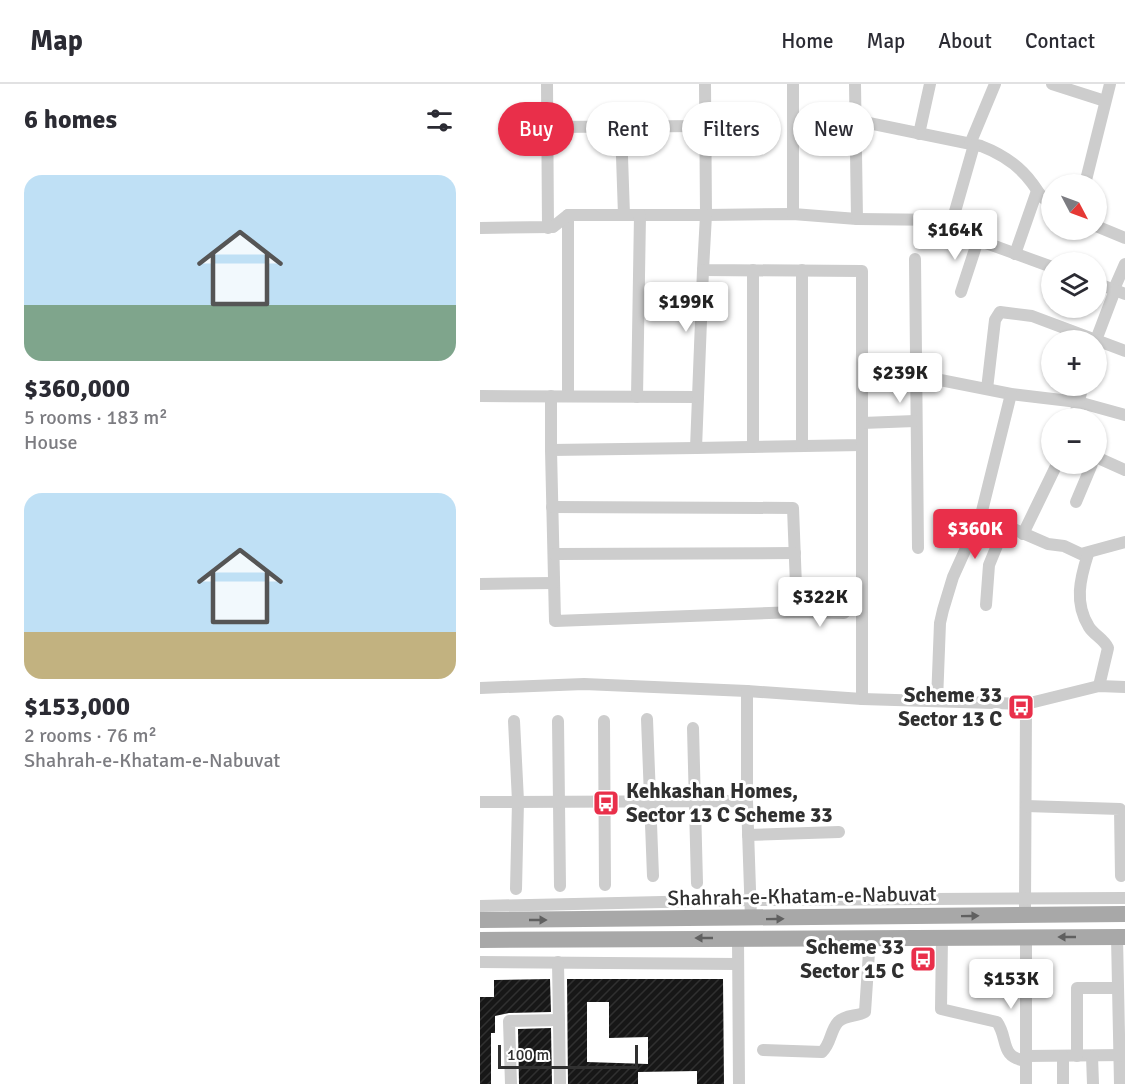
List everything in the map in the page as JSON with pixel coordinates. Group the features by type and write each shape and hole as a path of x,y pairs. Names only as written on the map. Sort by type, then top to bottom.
{"main road":[{"name":"Shahrah-e-Khatam-e-Nabuvat","path":"480,920 751,919 1025,907 1125,914"},
{"name":"Shahrah-e-Khatam-e-Nabuvat","path":"480,940 1121,937"}],"street":[{"path":"547,84 547,102"},
{"path":"705,84 705,102"},
{"path":"793,84 793,214"},
{"path":"854,102 855,84"},
{"path":"919,134 930,84"},
{"path":"952,222 972,145 995,84"},
{"path":"1052,84 1105,101"},
{"path":"1087,174 1110,84"},
{"path":"874,124 972,145 1009,159 1041,194"},
{"path":"548,156 548,228"},
{"path":"622,156 624,215"},
{"path":"696,448 706,214 706,156"},
{"path":"855,156 857,219"},
{"path":"1016,254 1037,191"},
{"path":"480,228 548,228 553,227 568,215 793,214 857,219 939,219 952,222 978,240 1041,263"},
{"path":"568,215 568,396"},
{"path":"638,397 640,215"},
{"path":"1107,230 1124,235"},
{"path":"961,292 978,240"},
{"path":"915,259 918,548"},
{"path":"1101,330 1118,291 1125,264"},
{"path":"704,270 862,271 862,699"},
{"path":"753,270 753,447"},
{"path":"802,270 802,446"},
{"path":"987,389 995,320 1000,312 1032,316 1070,330"},
{"path":"1107,344 1125,351"},
{"path":"915,375 1011,394 1078,402 1125,415"},
{"path":"938,701 939,623 953,577 981,515 1011,394"},
{"path":"480,396 698,397"},
{"path":"551,396 555,621 797,612 844,613"},
{"path":"1076,408 1080,396"},
{"path":"862,423 915,421"},
{"path":"551,450 862,445"},
{"path":"1107,462 1125,470"},
{"path":"1023,534 1052,474"},
{"path":"1076,502 1088,474"},
{"path":"552,507 793,508 797,612"},
{"path":"981,515 1048,544 1064,546 1078,553 1088,554 1125,542"},
{"path":"986,605 989,565 1005,526"},
{"path":"554,554 795,554"},
{"path":"1088,554 1078,585 1082,613 1089,628 1108,648 1099,687"},
{"path":"480,584 554,583"},
{"path":"480,688 584,684 747,690 862,699 1026,704 1099,687 1125,687"},
{"path":"747,690 747,801 751,919"},
{"path":"1025,907 1026,704"},
{"path":"647,719 654,876"},
{"path":"514,721 518,801 516,889"},
{"path":"558,721 560,886"},
{"path":"604,721 604,885"},
{"path":"693,728 697,883"},
{"path":"480,802 747,801"},
{"path":"1026,806 1120,809 1121,876"},
{"path":"748,835 839,832"},
{"path":"480,906 750,900 1025,907 1125,898"},
{"path":"763,1050 822,1052 829,1046 838,1023 845,1017 866,1012 870,937"},
{"path":"942,937 941,1010 997,1022 1008,1053 1016,1059 1122,1055"},
{"path":"1026,937 1026,1084"},
{"path":"1121,937 1118,988 1122,1006 1122,1083"},
{"path":"738,938 739,1084"},
{"path":"480,962 738,964"},
{"path":"558,962 560,1084"},
{"path":"1077,1056 1077,988 1118,988"},
{"path":"511,1084 509,1021 559,1020"},
{"path":"1064,1056 1064,1084"},
{"path":"1092,1056 1093,1084"}],"building":[{"path":"550,979 551,1012 509,1013 495,1016 495,1033 491,1033 491,1084 480,1084 480,997 494,997 494,980"},
{"path":"567,979 723,979 724,1084 697,1084 697,1071 638,1072 638,1084 568,1084","holes":["587,1002 609,1002 609,1038 648,1037 648,1064 587,1062"]},
{"path":"551,1028 552,1084 519,1084 518,1029"}],"place":[{"name":"Scheme 33 Sector 13 C","path":"1021,707"},
{"name":"Kehkashan Homes, Sector 13 C Scheme 33","path":"606,803"},
{"name":"Scheme 33 Sector 15 C","path":"923,959"}]}
